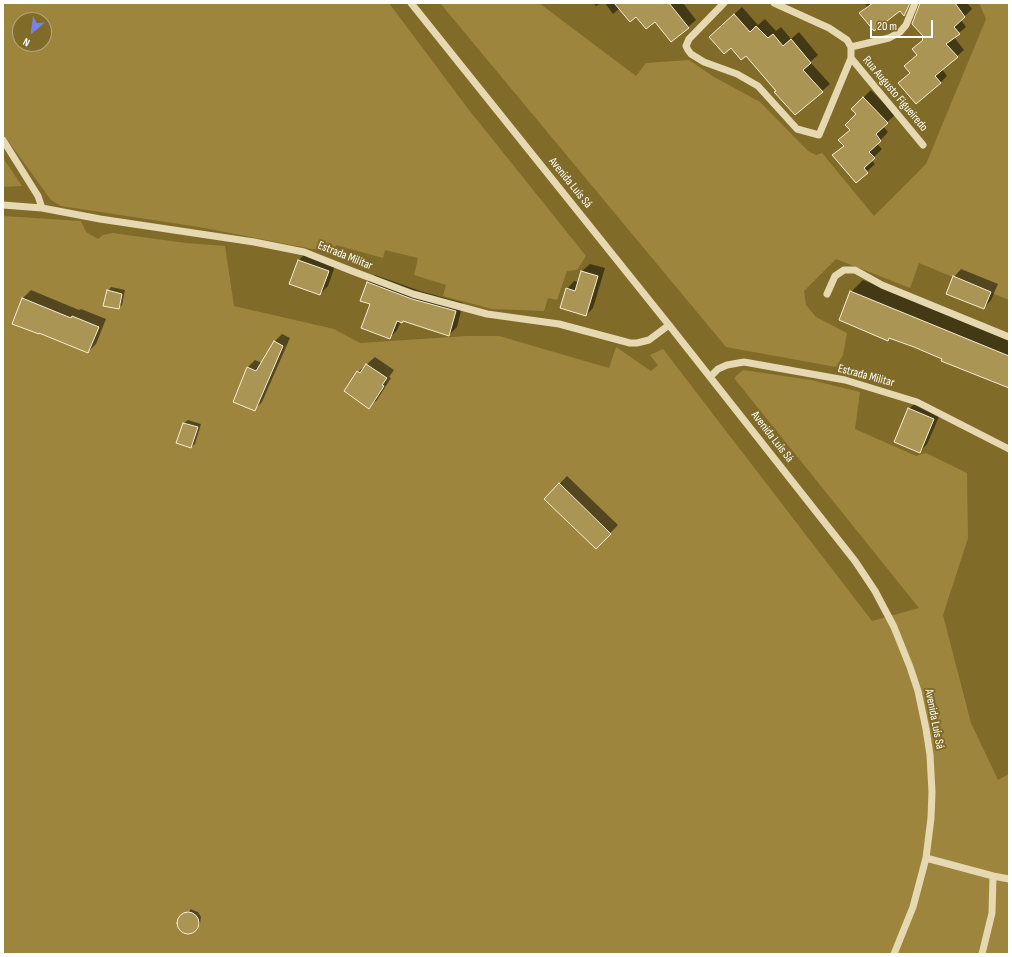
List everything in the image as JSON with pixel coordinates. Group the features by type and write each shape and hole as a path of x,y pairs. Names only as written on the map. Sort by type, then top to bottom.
{"street":[{"name":"Avenida Luís Sá","path":"411,3 669,325 854,561 875,591 894,627 914,679 926,729 930,755 932,792 931,818 926,858 913,907 894,954"},
{"name":"Rua Augusto Figueiredo","path":"724,3 689,39 686,46 688,50 691,54 704,62 737,74 758,86 796,129 819,135 851,58 851,47 847,40 829,28 774,3"},
{"path":"851,47 889,38 900,32 906,26 915,3"},
{"name":"Rua Augusto Figueiredo","path":"851,58 923,145"},
{"path":"3,140 38,196 42,208"},
{"name":"Estrada Militar","path":"3,205 42,208 100,219 254,242 304,252 413,294 487,314 559,324 630,343 649,340 669,325"},
{"path":"827,294 835,276 844,270 855,270 882,285 1009,337"},
{"name":"Estrada Militar","path":"710,377 727,365 744,362 844,380 917,402 1009,449"},
{"path":"926,858 1009,879"},
{"path":"982,954 992,913 993,876"}],"shaded area":[{"path":"3,3 389,3 469,110 586,256 577,270 567,271 557,300 548,298 544,311 492,309 443,296 446,285 414,275 418,258 385,250 383,258 336,245 333,253 199,227 61,206 51,200 3,134"},
{"path":"440,3 539,3 636,76 646,63 689,60 714,77 760,102 808,151 816,155 822,153 874,216 926,164 986,19 979,3 1009,3 1009,300 919,263 910,288 836,259 804,291 806,305 816,317 847,333 843,355 836,367 726,347"},
{"path":"3,158 22,186 3,187"},
{"path":"3,216 81,221 86,232 98,239 103,235 112,233 186,243 225,246 234,306 334,329 360,343 467,336 499,336 609,368 616,347 651,371 658,365 650,355 663,349 872,621 919,608 734,378 743,370 811,380 860,392 855,429 916,456 926,453 967,473 968,538 943,615 971,723 998,780 1009,774 1009,954 3,954"}],"building":[{"path":"614,3 669,3 689,28 671,42 655,22 646,29 636,17 630,22"},
{"path":"873,3 910,3 904,16 900,11 874,31 859,13"},
{"path":"920,3 955,3 965,17 954,27 960,34 946,44 958,57 935,76 941,83 916,104 898,83 910,73 904,66 917,55 912,49 923,40 922,39 924,37 912,24"},
{"path":"734,14 750,32 756,26 768,38 773,34 783,46 791,39 811,63 803,70 823,92 795,115 774,92 776,91 746,56 741,60 731,48 724,54 709,37"},
{"path":"863,97 888,123 876,134 881,141 869,152 875,158 864,168 868,173 856,183 832,155 844,146 838,140 850,130 845,125 856,114 851,109"},
{"path":"298,260 329,271 320,295 289,284"},
{"path":"581,271 598,276 586,316 560,308 566,288 575,291"},
{"path":"953,276 991,292 984,309 946,294"},
{"path":"367,282 412,299 456,311 449,336 403,321 402,323 397,321 390,339 361,328 370,304 360,301"},
{"path":"107,290 122,294 119,309 103,306"},
{"path":"850,291 1009,356 1009,388 941,361 942,359 914,347 889,338 888,341 839,320"},
{"path":"22,298 71,318 72,316 99,327 88,353 39,333 12,324"},
{"path":"274,341 283,346 255,411 233,402 247,367 256,371"},
{"path":"366,364 387,378 382,385 384,386 369,409 344,391 357,371 360,373"},
{"path":"908,408 934,419 920,453 894,442"},
{"path":"183,423 198,427 191,448 176,443"},
{"path":"559,483 611,534 596,549 544,499"},
{"path":"188,912 196,915 199,923 196,931 188,934 180,931 177,923 180,915"}]}
